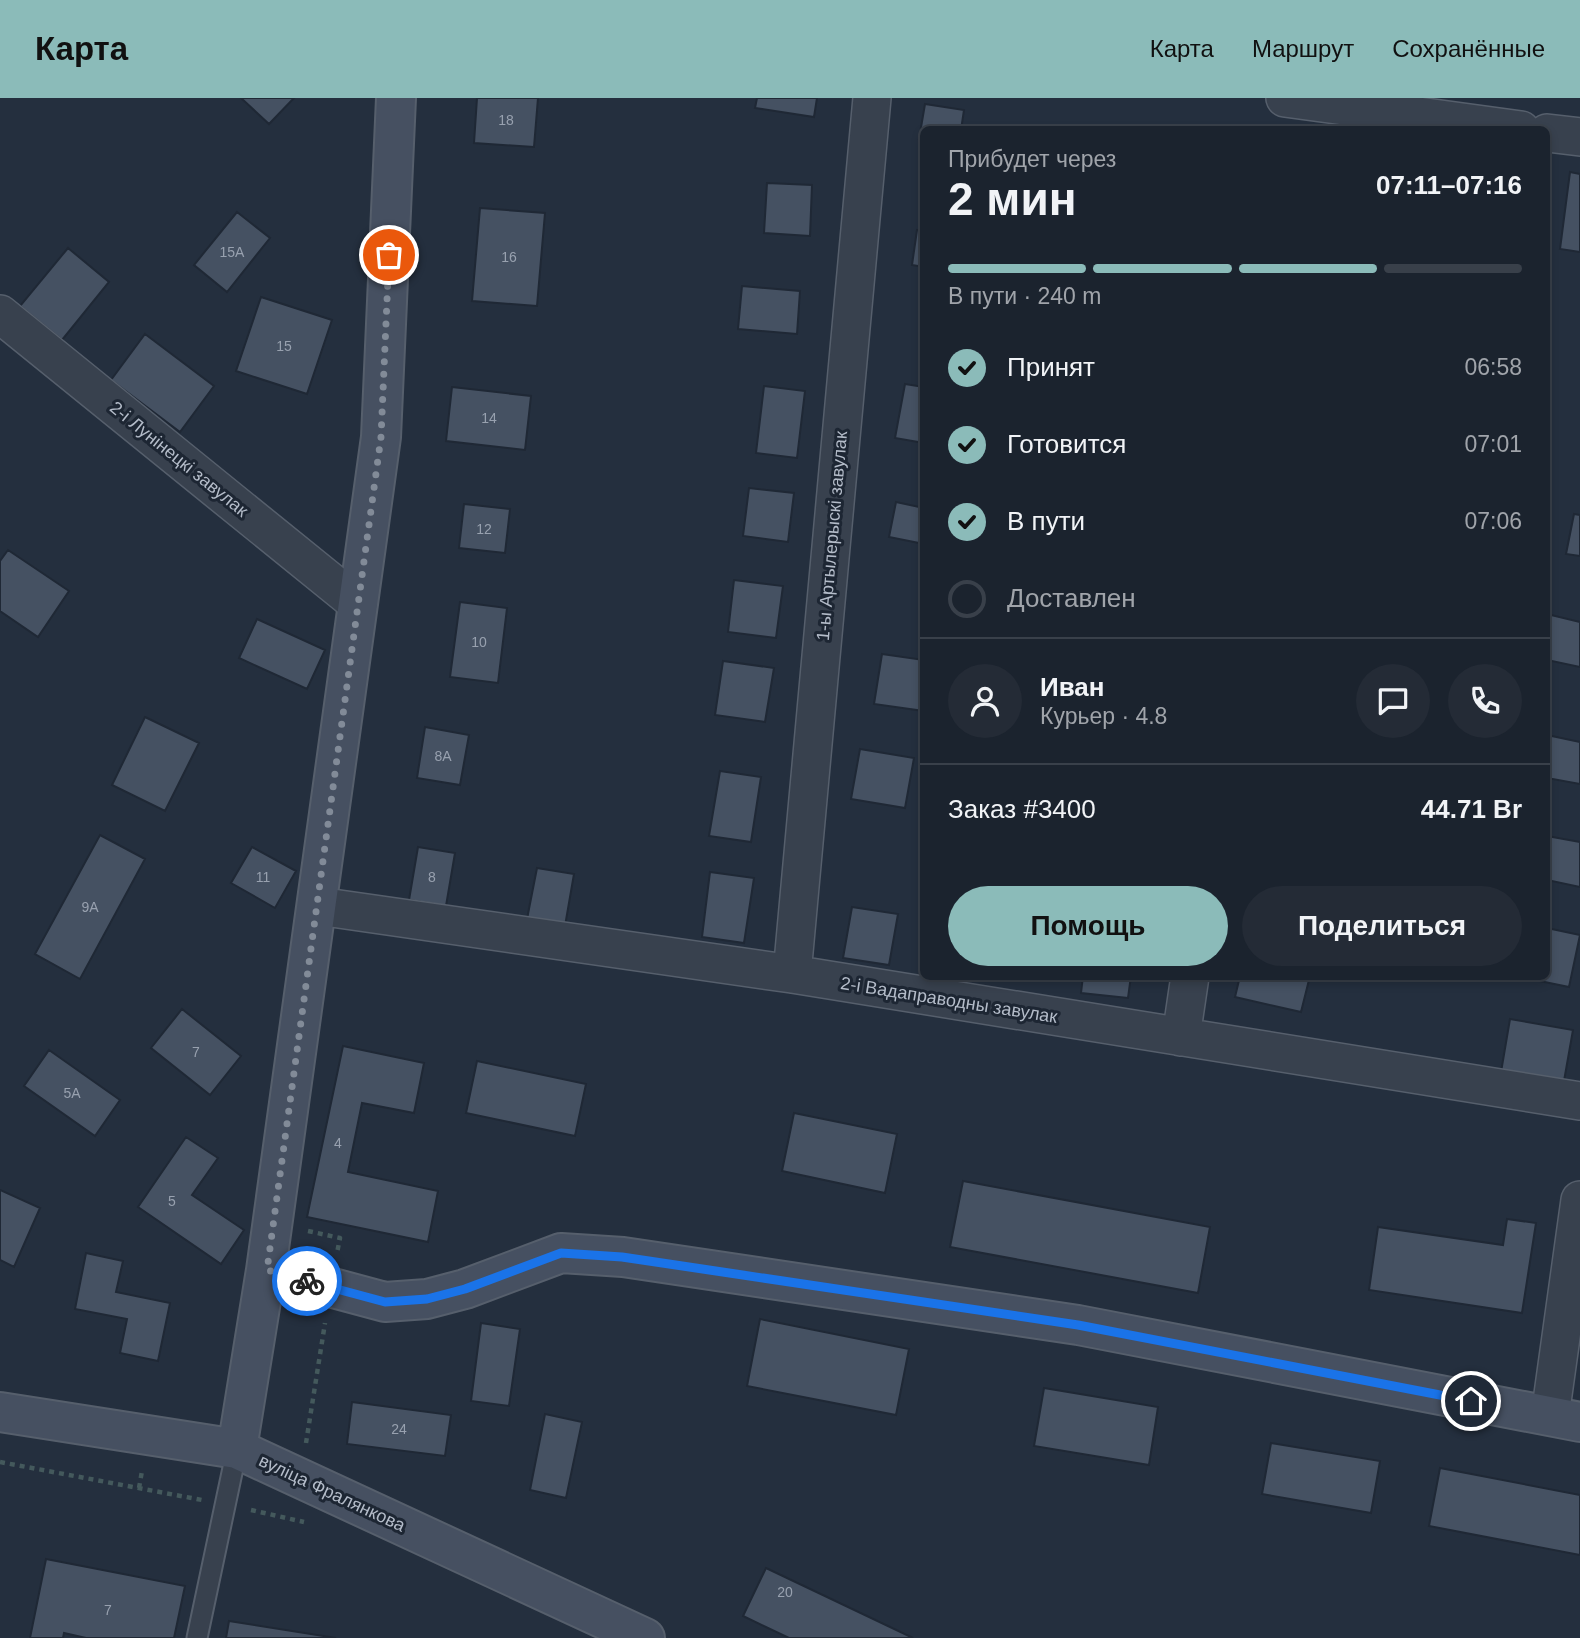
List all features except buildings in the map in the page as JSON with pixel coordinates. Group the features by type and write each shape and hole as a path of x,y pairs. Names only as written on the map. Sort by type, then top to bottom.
{"main road":[{"path":"237,1449 267,1270 381,437 396,98"},
{"path":"267,1270 385,1302 427,1299 465,1289 561,1253 622,1257 1078,1325 1565,1419"},
{"name":"вуліца Фралянкова","path":"0,1412 237,1449 645,1638"}],"street":[{"name":"1-ы Артылерыскі завулак","path":"793,974 872,98"},
{"path":"1285,98 1319,110 1481,126"},
{"path":"1550,133 1580,137"},
{"name":"2-і Лунінецкі завулак","path":"0,314 358,604"},
{"name":"2-і Вадаправодны завулак","path":"318,906 793,974 1580,1101"},
{"path":"1181,1037 1189,980"},
{"path":"1565,1419 1580,1200"}],"lane":[{"path":"197,1638 237,1449"}],"path":[{"path":"297,1229 340,1238 307,1439"},
{"path":"0,1462 227,1504 315,1524"}],"way so far":[{"path":"307,1281 267,1270 381,437 389,255"}],"route":[{"path":"307,1281 385,1302 427,1299 465,1289 561,1253 622,1257 1078,1325 1471,1401"}]}
